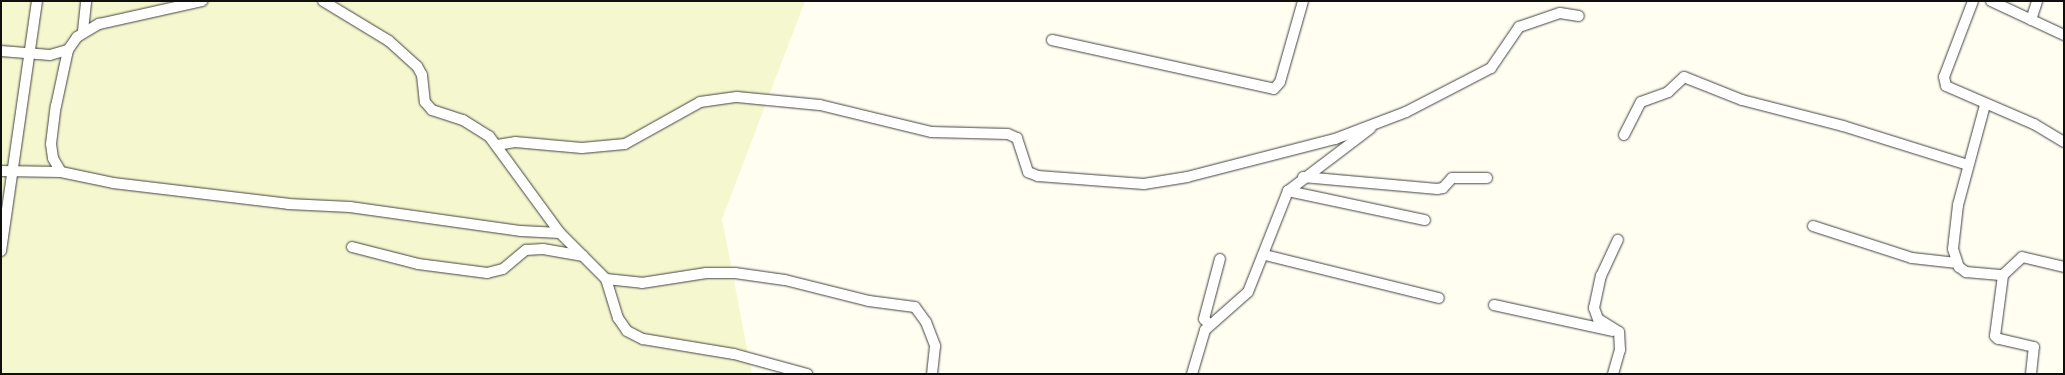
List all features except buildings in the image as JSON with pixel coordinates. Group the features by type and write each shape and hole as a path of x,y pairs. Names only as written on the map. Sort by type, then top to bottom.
{"street":[{"path":"1,250 7,171 37,1"},
{"path":"84,31 86,1"},
{"path":"61,172 53,158 51,144 68,50 84,31 99,24 202,1"},
{"path":"323,1 389,42 417,66 422,75 425,102 432,110 479,128 497,145 560,233 606,279 618,318 633,335 734,354 807,374"},
{"path":"1052,40 1274,89 1280,82 1303,1"},
{"path":"1972,1 1944,82 1952,90 1984,105 2034,124 2064,142"},
{"path":"1991,1 2064,35"},
{"path":"2031,20 2037,1"},
{"path":"497,145 516,142 582,148 625,144 700,102 737,97 820,105 932,132 1008,134 1017,138 1028,172 1038,176 1144,184 1226,168 1272,153 1335,139 1373,125 1406,112 1486,71 1498,60 1519,27 1533,19 1560,13 1579,16"},
{"path":"1,51 50,55 68,50"},
{"path":"1624,135 1641,102 1668,92 1684,77 1742,100 1843,126 1968,166"},
{"path":"1984,105 1968,166 1954,240 1957,262 1966,272 2003,276"},
{"path":"1192,374 1202,338 1210,325 1248,292 1265,255 1288,191 1303,177 1354,143 1373,125"},
{"path":"7,171 61,172 112,183 288,204 350,208 521,231 560,233"},
{"path":"1303,177 1437,189 1443,188 1452,178 1486,178"},
{"path":"1288,191 1424,220"},
{"path":"1813,226 1912,258 1957,262"},
{"path":"1618,240 1601,276 1594,308 1598,319 1618,332"},
{"path":"352,247 434,267 487,273 502,269 526,250 535,249 584,257"},
{"path":"1265,255 1439,298"},
{"path":"2031,374 2034,347 1998,339 1995,336 2003,276 2022,257 2064,267"},
{"path":"1210,325 1204,319 1220,260"},
{"path":"606,279 642,283 706,273 735,273 785,280 869,302 915,307 926,322 935,346 932,374"},
{"path":"1494,305 1618,332"},
{"path":"1613,374 1620,350 1618,332"}],"green space":[{"path":"1,1 805,1 722,219 752,374 1,374"}]}
